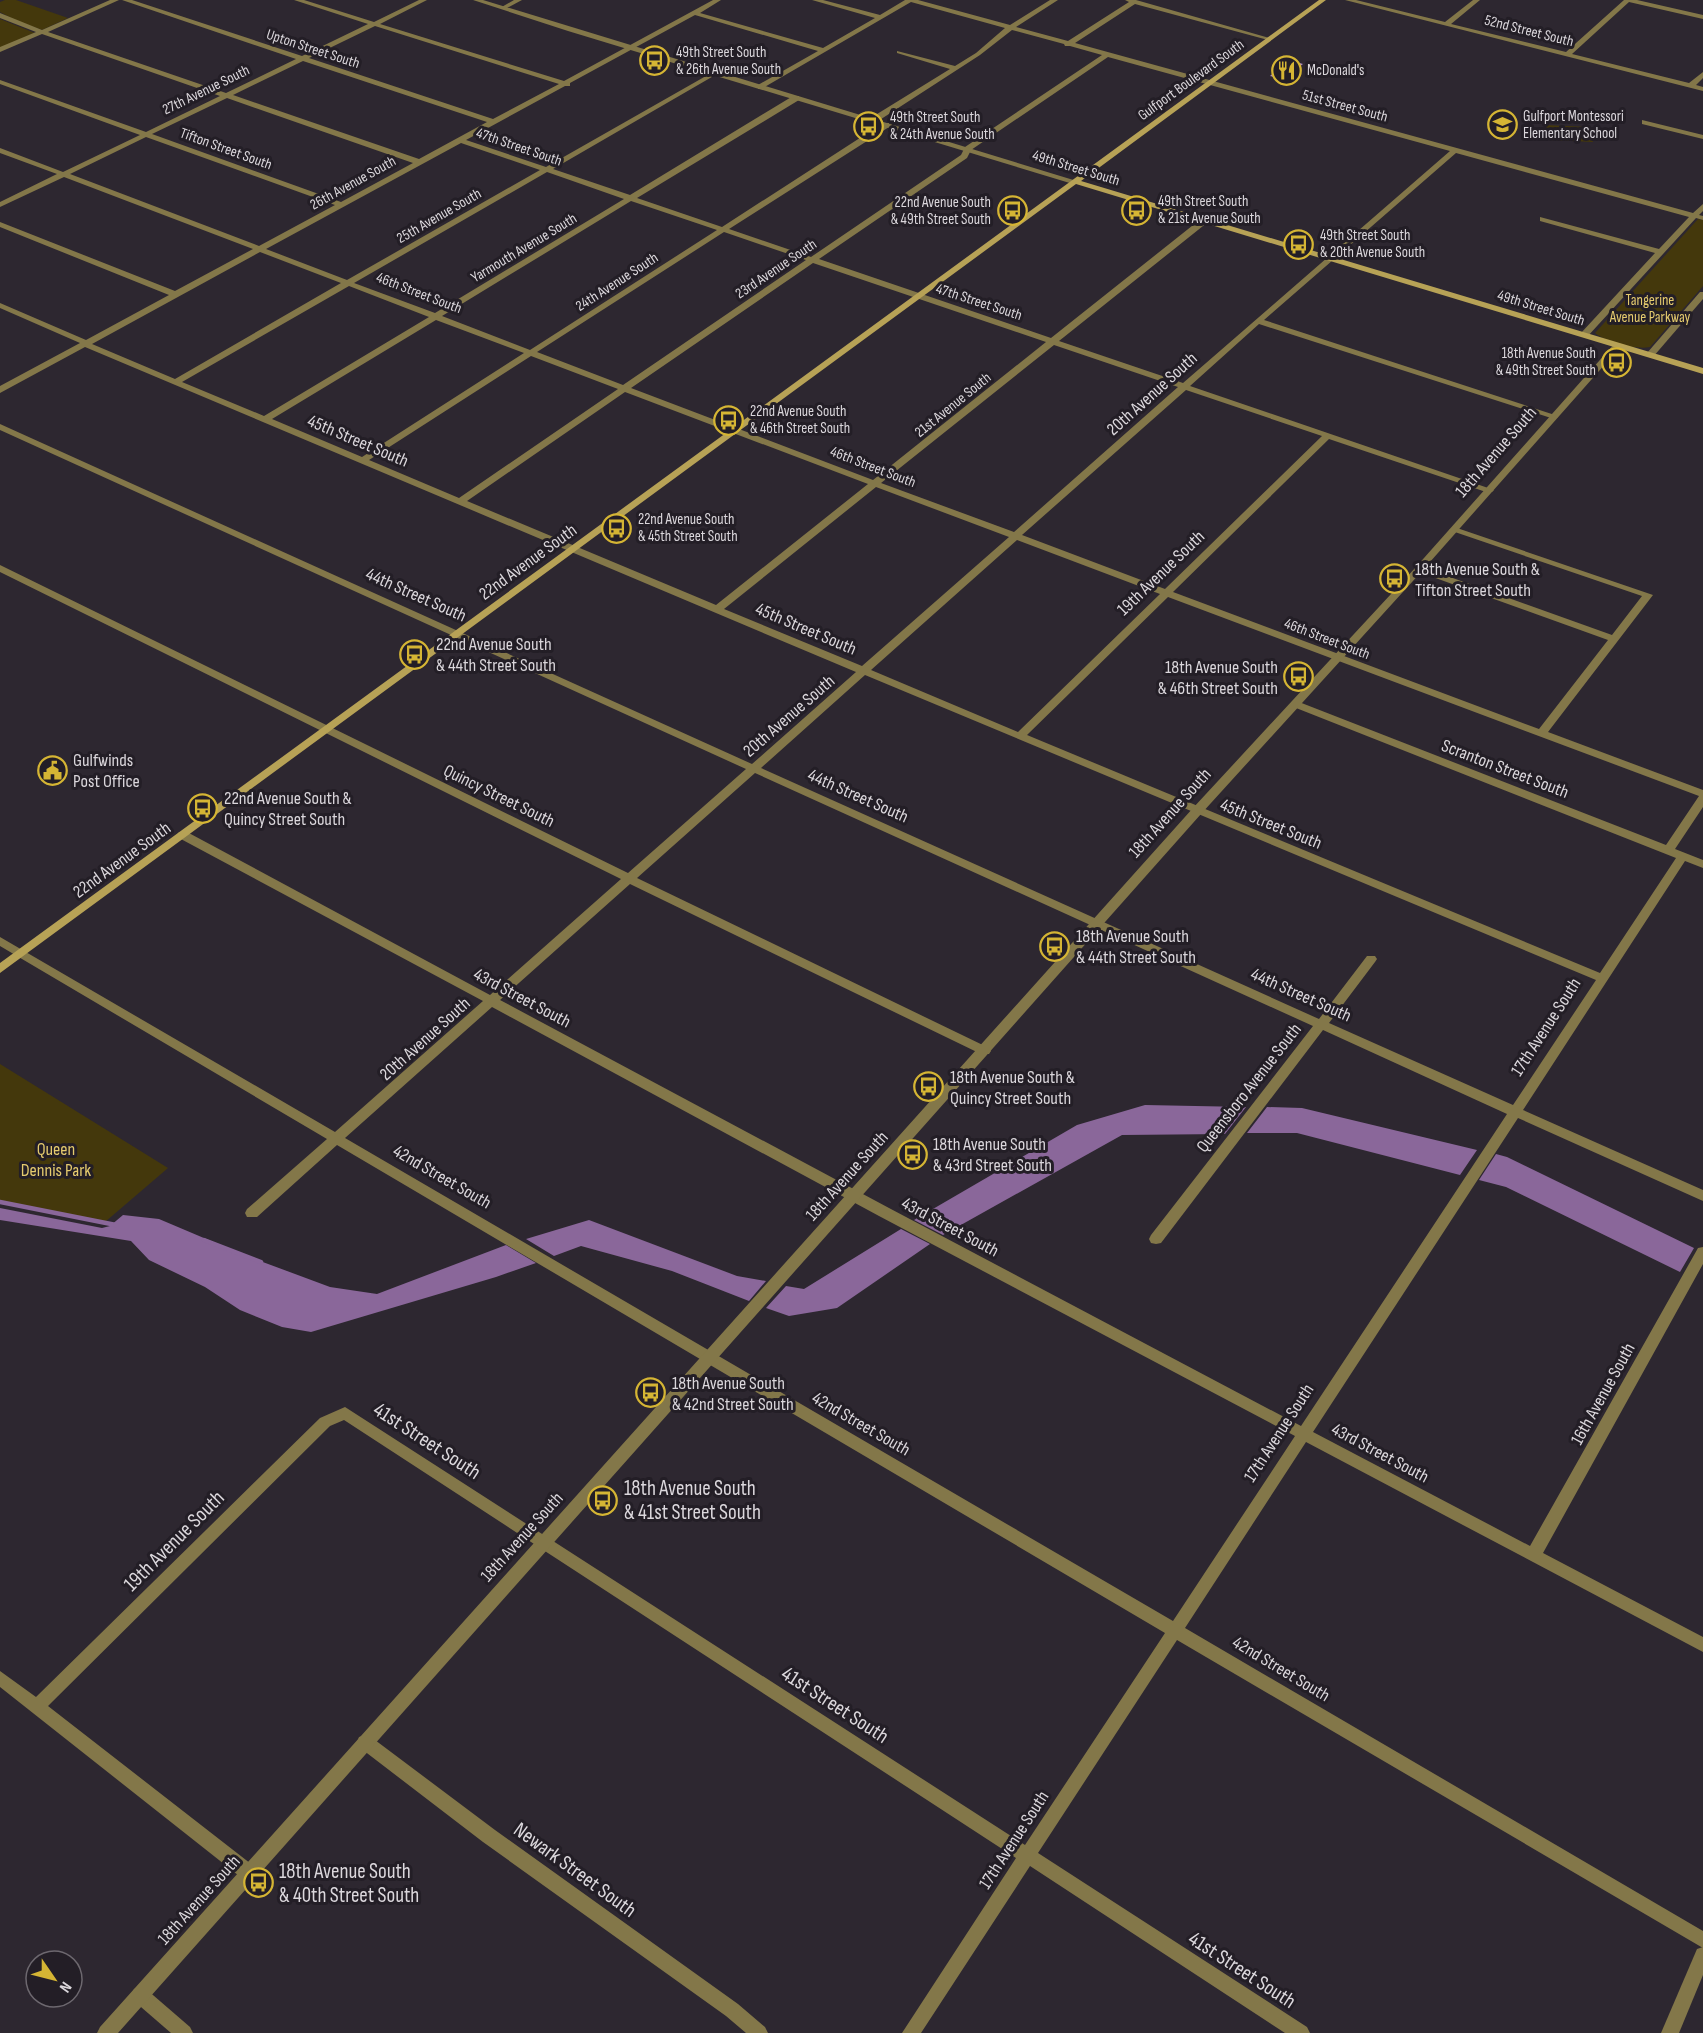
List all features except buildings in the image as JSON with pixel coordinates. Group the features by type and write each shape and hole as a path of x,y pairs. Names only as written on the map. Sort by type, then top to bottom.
{"main road":[{"name":"Gulfport Boulevard South","path":"1076,182 1323,0"},
{"name":"49th Street South","path":"1076,182 1703,371"},
{"name":"22nd Avenue South","path":"0,969 1076,182"}],"street":[{"path":"0,51 116,0"},
{"name":"Upton Street South","path":"125,0 494,122"},
{"path":"297,0 567,84"},
{"name":"27th Avenue South","path":"0,205 424,0"},
{"name":"49th Street South","path":"476,0 1076,182"},
{"path":"503,8 519,0"},
{"name":"26th Avenue South","path":"0,390 718,0"},
{"path":"815,0 881,17"},
{"path":"760,87 910,0"},
{"name":"51st Street South","path":"910,0 1106,56 1699,216"},
{"path":"872,121 978,54 1010,28 1055,0"},
{"name":"52nd Street South","path":"1348,0 1703,89"},
{"path":"1447,24 1477,0"},
{"path":"1567,55 1628,0 1703,17"},
{"path":"1067,45 1131,1 1270,39"},
{"path":"694,13 823,50"},
{"path":"0,15 13,22 419,162"},
{"path":"899,52 955,68"},
{"name":"23rd Avenue South","path":"459,502 1106,56"},
{"name":"25th Avenue South","path":"175,382 716,73"},
{"path":"1691,86 1703,74"},
{"name":"Tifton Street South","path":"0,82 342,205"},
{"name":"Yarmouth Avenue South","path":"264,420 796,98"},
{"path":"1646,122 1703,137"},
{"name":"24th Avenue South","path":"363,460 886,125"},
{"name":"47th Street South","path":"460,140 1489,489"},
{"name":"20th Avenue South","path":"252,1213 1258,321 1456,149"},
{"name":"46th Street South","path":"0,150 735,431 1703,794"},
{"path":"1584,335 1660,252 1699,216 1703,206"},
{"path":"1543,219 1660,252"},
{"name":"21st Avenue South","path":"717,609 1205,220"},
{"path":"0,224 177,295"},
{"path":"1650,355 1703,294"},
{"name":"45th Street South","path":"0,306 459,502 1602,978"},
{"path":"1258,321 1554,416"},
{"name":"18th Avenue South","path":"106,2033 1197,811 1419,569 1618,345"},
{"name":"44th Street South","path":"0,427 1703,1196"},
{"name":"19th Avenue South","path":"1020,736 1328,435"},
{"path":"1454,530 1648,596 1542,734"},
{"name":"Quincy Street South","path":"0,568 630,879 985,1051"},
{"path":"1419,569 1615,639"},
{"name":"Scranton Street South","path":"1295,704 1703,864"},
{"name":"17th Avenue South","path":"911,2033 1174,1628 1602,978 1676,853 1703,799"},
{"name":"43rd Street South","path":"183,835 855,1196 1703,1644"},
{"name":"42nd Street South","path":"0,941 1703,1940"},
{"name":"Queensboro Avenue South","path":"1156,1239 1371,959"},
{"name":"16th Avenue South","path":"1534,1554 1703,1252"},
{"name":"19th Avenue South","path":"37,1707 325,1422 345,1413"},
{"name":"41st Street South","path":"345,1413 1301,2033"},
{"path":"0,1678 249,1872"},
{"name":"Newark Street South","path":"365,1742 489,1836 732,2010 759,2033"},
{"path":"1670,2033 1703,1955"},
{"path":"140,1995 184,2033"}],"green space":[{"path":"16,0 68,18 42,30 0,12 0,2"},
{"path":"0,19 35,33 0,48"},
{"path":"1545,125 1588,127 1593,142 1550,140"},
{"name":"Tangerine Avenue Parkway","path":"1698,219 1703,220 1703,286 1650,347 1621,344 1595,333"},
{"name":"Queen Dennis Park","path":"0,1064 168,1168 105,1222 0,1202"}],"shaded area":[{"path":"1145,1105 1246,1107 1225,1134 1122,1135 943,1235 914,1220 1077,1125"},
{"path":"1267,1107 1302,1108 1477,1150 1460,1175 1297,1133 1247,1133"},
{"path":"1496,1154 1507,1157 1694,1248 1680,1272 1506,1187 1479,1180"},
{"path":"0,1208 102,1228 110,1226 123,1215 159,1219 244,1255 330,1287 377,1294 506,1245 536,1263 311,1332 282,1327 240,1310 205,1287 149,1260 131,1241 0,1220"},
{"path":"589,1220 737,1276 766,1281 749,1301 672,1271 581,1246 554,1256 526,1239"},
{"path":"901,1229 930,1244 837,1308 789,1316 766,1308 786,1286 804,1289"}],"waterway":[{"path":"0,1202 116,1225"},
{"path":"204,1240 261,1262"}],"place":[{"name":"49th Street South & 26th Avenue South","path":"655,61"},
{"name":"McDonald's","path":"1286,70"},
{"name":"Gulfport Montessori Elementary School","path":"1502,125"},
{"name":"49th Street South & 24th Avenue South","path":"869,126"},
{"name":"49th Street South & 21st Avenue South","path":"1137,210"},
{"name":"22nd Avenue South & 49th Street South","path":"1012,211"},
{"name":"49th Street South & 20th Avenue South","path":"1299,244"},
{"name":"18th Avenue South & 49th Street South","path":"1617,362"},
{"name":"22nd Avenue South & 46th Street South","path":"729,420"},
{"name":"22nd Avenue South & 45th Street South","path":"617,528"},
{"name":"18th Avenue South & Tifton Street South","path":"1394,579"},
{"name":"22nd Avenue South & 44th Street South","path":"415,654"},
{"name":"18th Avenue South & 46th Street South","path":"1299,677"},
{"name":"Gulfwinds Post Office","path":"52,770"},
{"name":"22nd Avenue South & Quincy Street South","path":"203,808"},
{"name":"18th Avenue South & 44th Street South","path":"1055,946"},
{"name":"18th Avenue South & Quincy Street South","path":"929,1087"},
{"name":"18th Avenue South & 43rd Street South","path":"912,1154"},
{"name":"18th Avenue South & 42nd Street South","path":"651,1393"},
{"name":"18th Avenue South & 41st Street South","path":"603,1500"},
{"name":"18th Avenue South & 40th Street South","path":"258,1883"}]}
